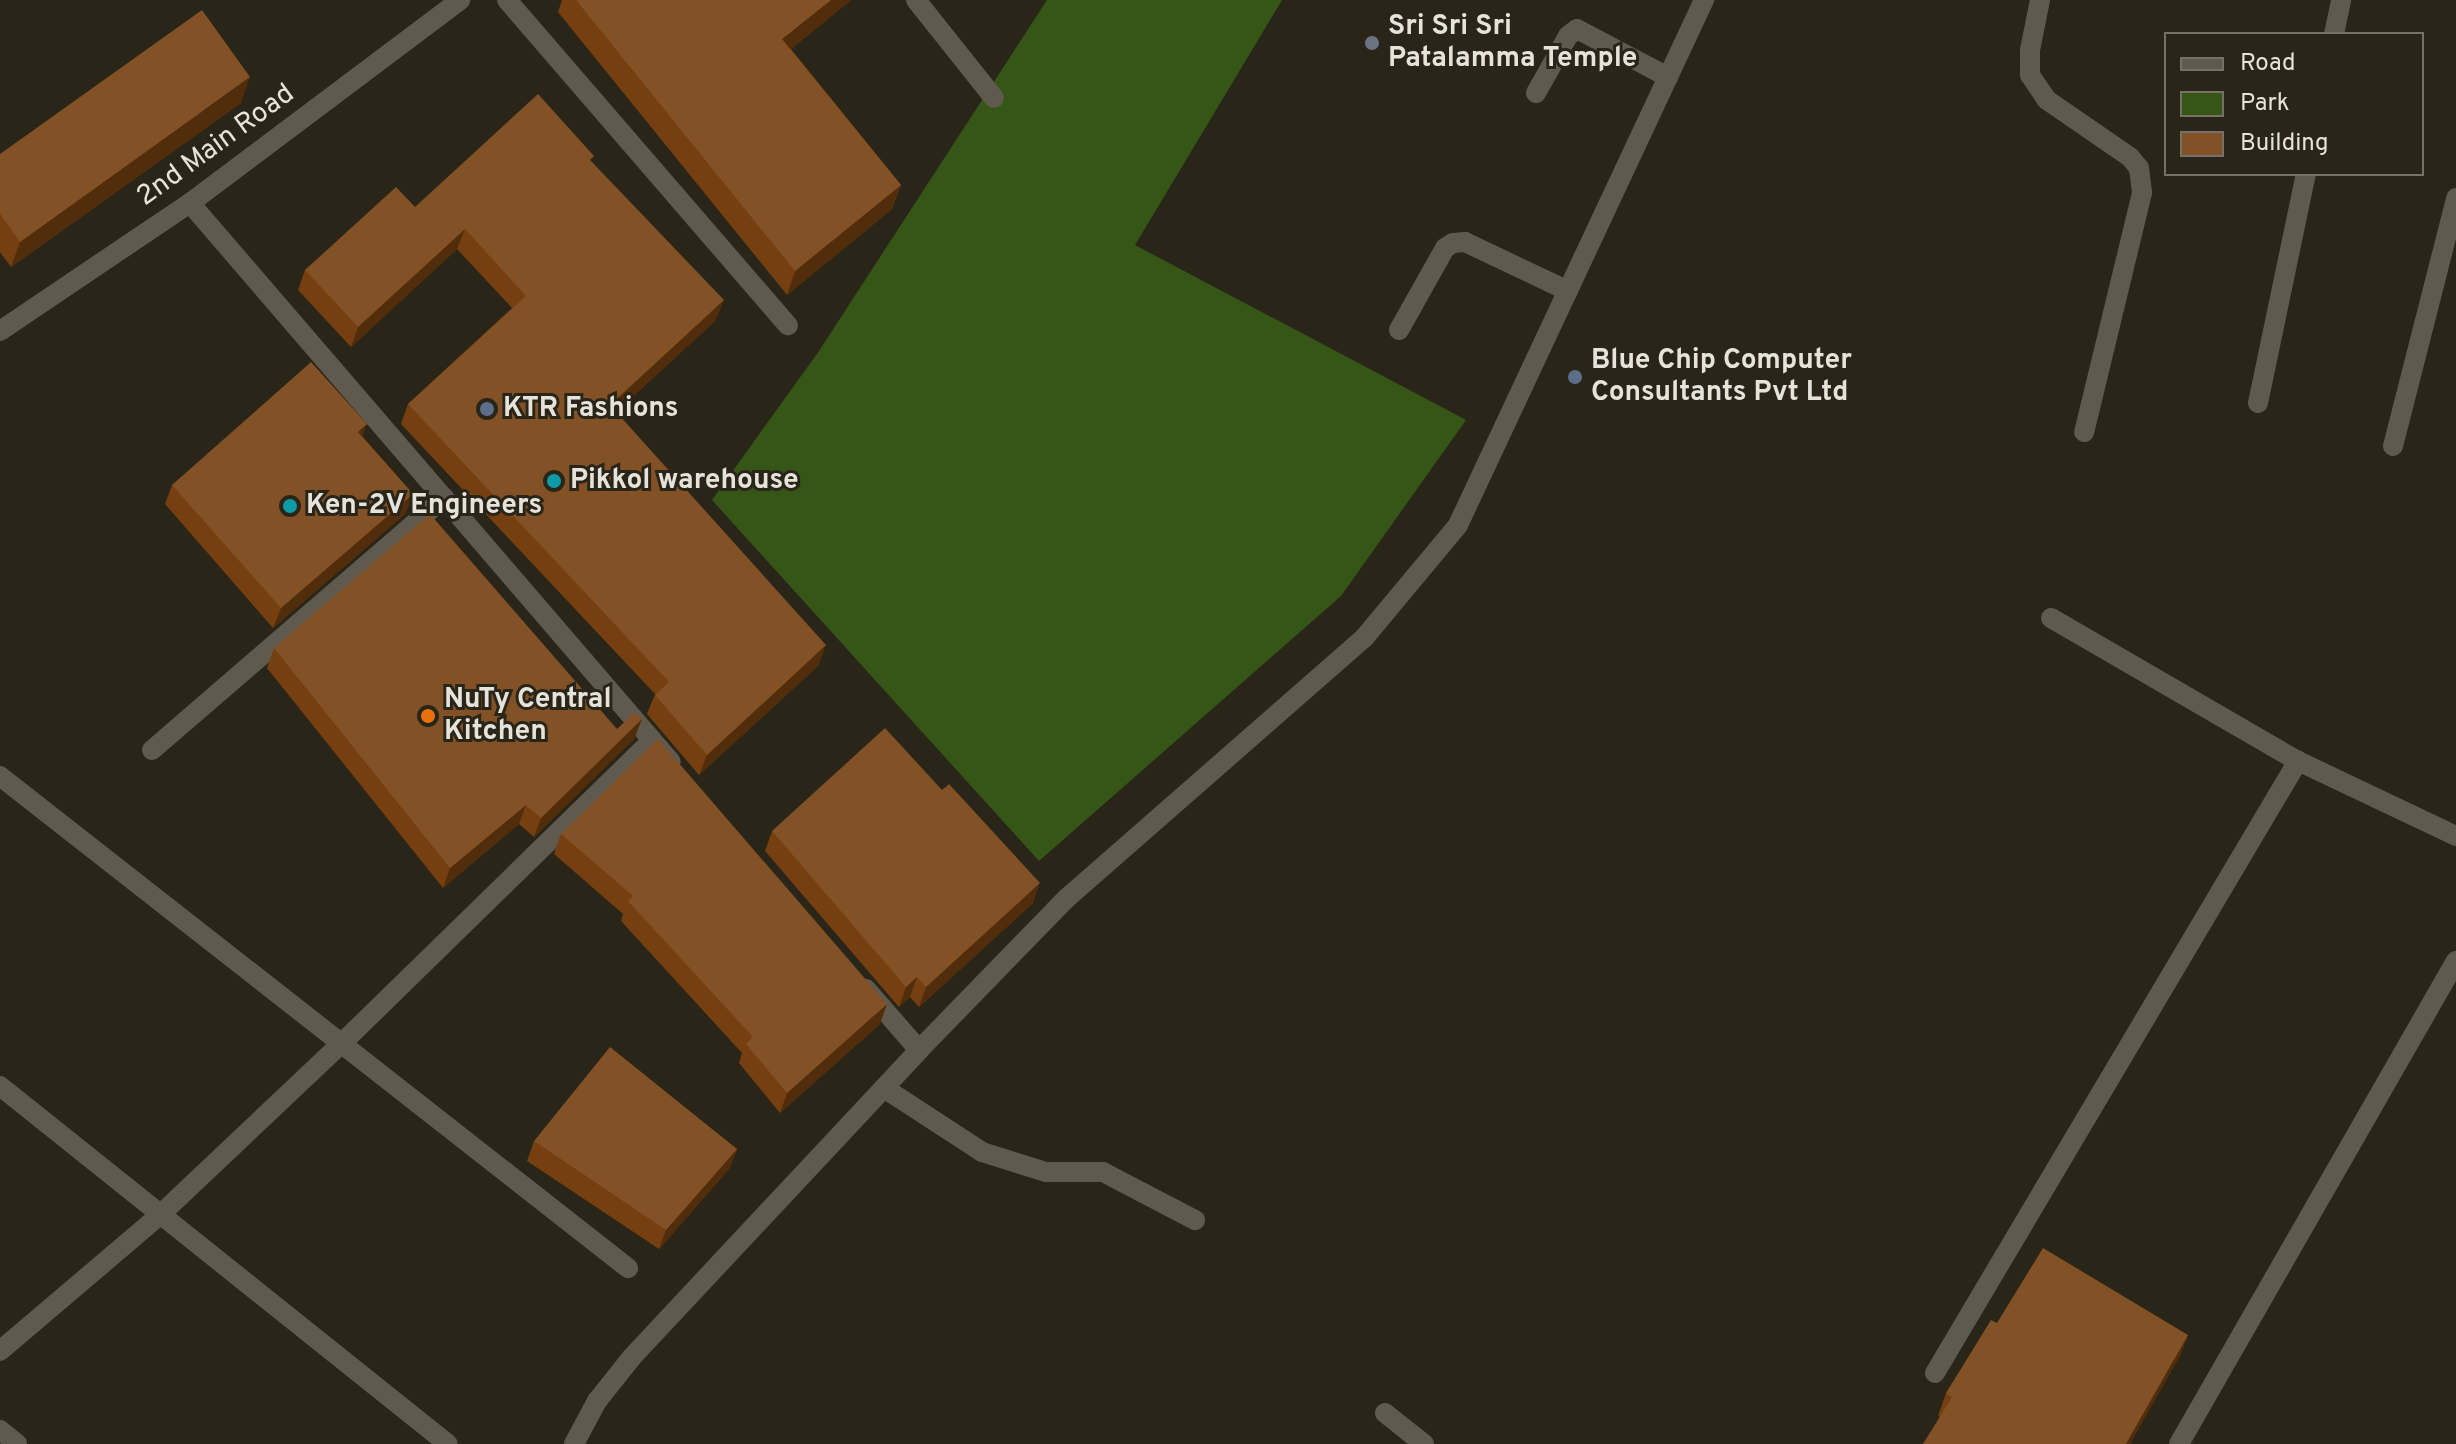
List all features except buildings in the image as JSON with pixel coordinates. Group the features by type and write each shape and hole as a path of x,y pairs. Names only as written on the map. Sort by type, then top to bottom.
{"street":[{"name":"2nd Main Road","path":"0,331 190,203 460,0"},
{"path":"507,0 788,325"},
{"path":"916,0 994,98"},
{"path":"574,1444 597,1401 632,1357 919,1050 1067,898 1364,638 1458,525 1704,0"},
{"path":"2040,0 2030,75 2047,100 2130,157 2139,168 2142,193 2084,432"},
{"path":"2334,32 2341,0"},
{"path":"1536,93 1568,36 1577,29 1668,77"},
{"path":"2258,403 2306,176"},
{"path":"2393,446 2456,198"},
{"path":"190,203 683,775"},
{"path":"1399,330 1445,248 1453,243 1465,242 1568,291"},
{"path":"152,750 444,498"},
{"path":"2051,618 2298,761 2456,836"},
{"path":"0,1351 161,1214 340,1045 652,740"},
{"path":"1935,1373 2298,761"},
{"path":"0,776 628,1268"},
{"path":"2179,1444 2456,961"},
{"path":"857,978 919,1050"},
{"path":"0,1086 448,1444"},
{"path":"884,1088 982,1152 1046,1172 1103,1172 1195,1220"},
{"path":"1385,1413 1424,1444"},
{"path":"0,1430 17,1444"}],"green space":[{"path":"1047,0 1282,0 1135,245 1466,420 1341,596 1039,861 712,500 819,351"}],"place":[{"name":"Sri Sri Sri Patalamma Temple","path":"1372,43"},
{"name":"Blue Chip Computer Consultants Pvt Ltd","path":"1575,377"},
{"name":"KTR Fashions","path":"487,409"},
{"name":"Pikkol warehouse","path":"554,481"},
{"name":"Ken-2V Engineers","path":"290,506"},
{"name":"NuTy Central Kitchen","path":"428,716"}]}
